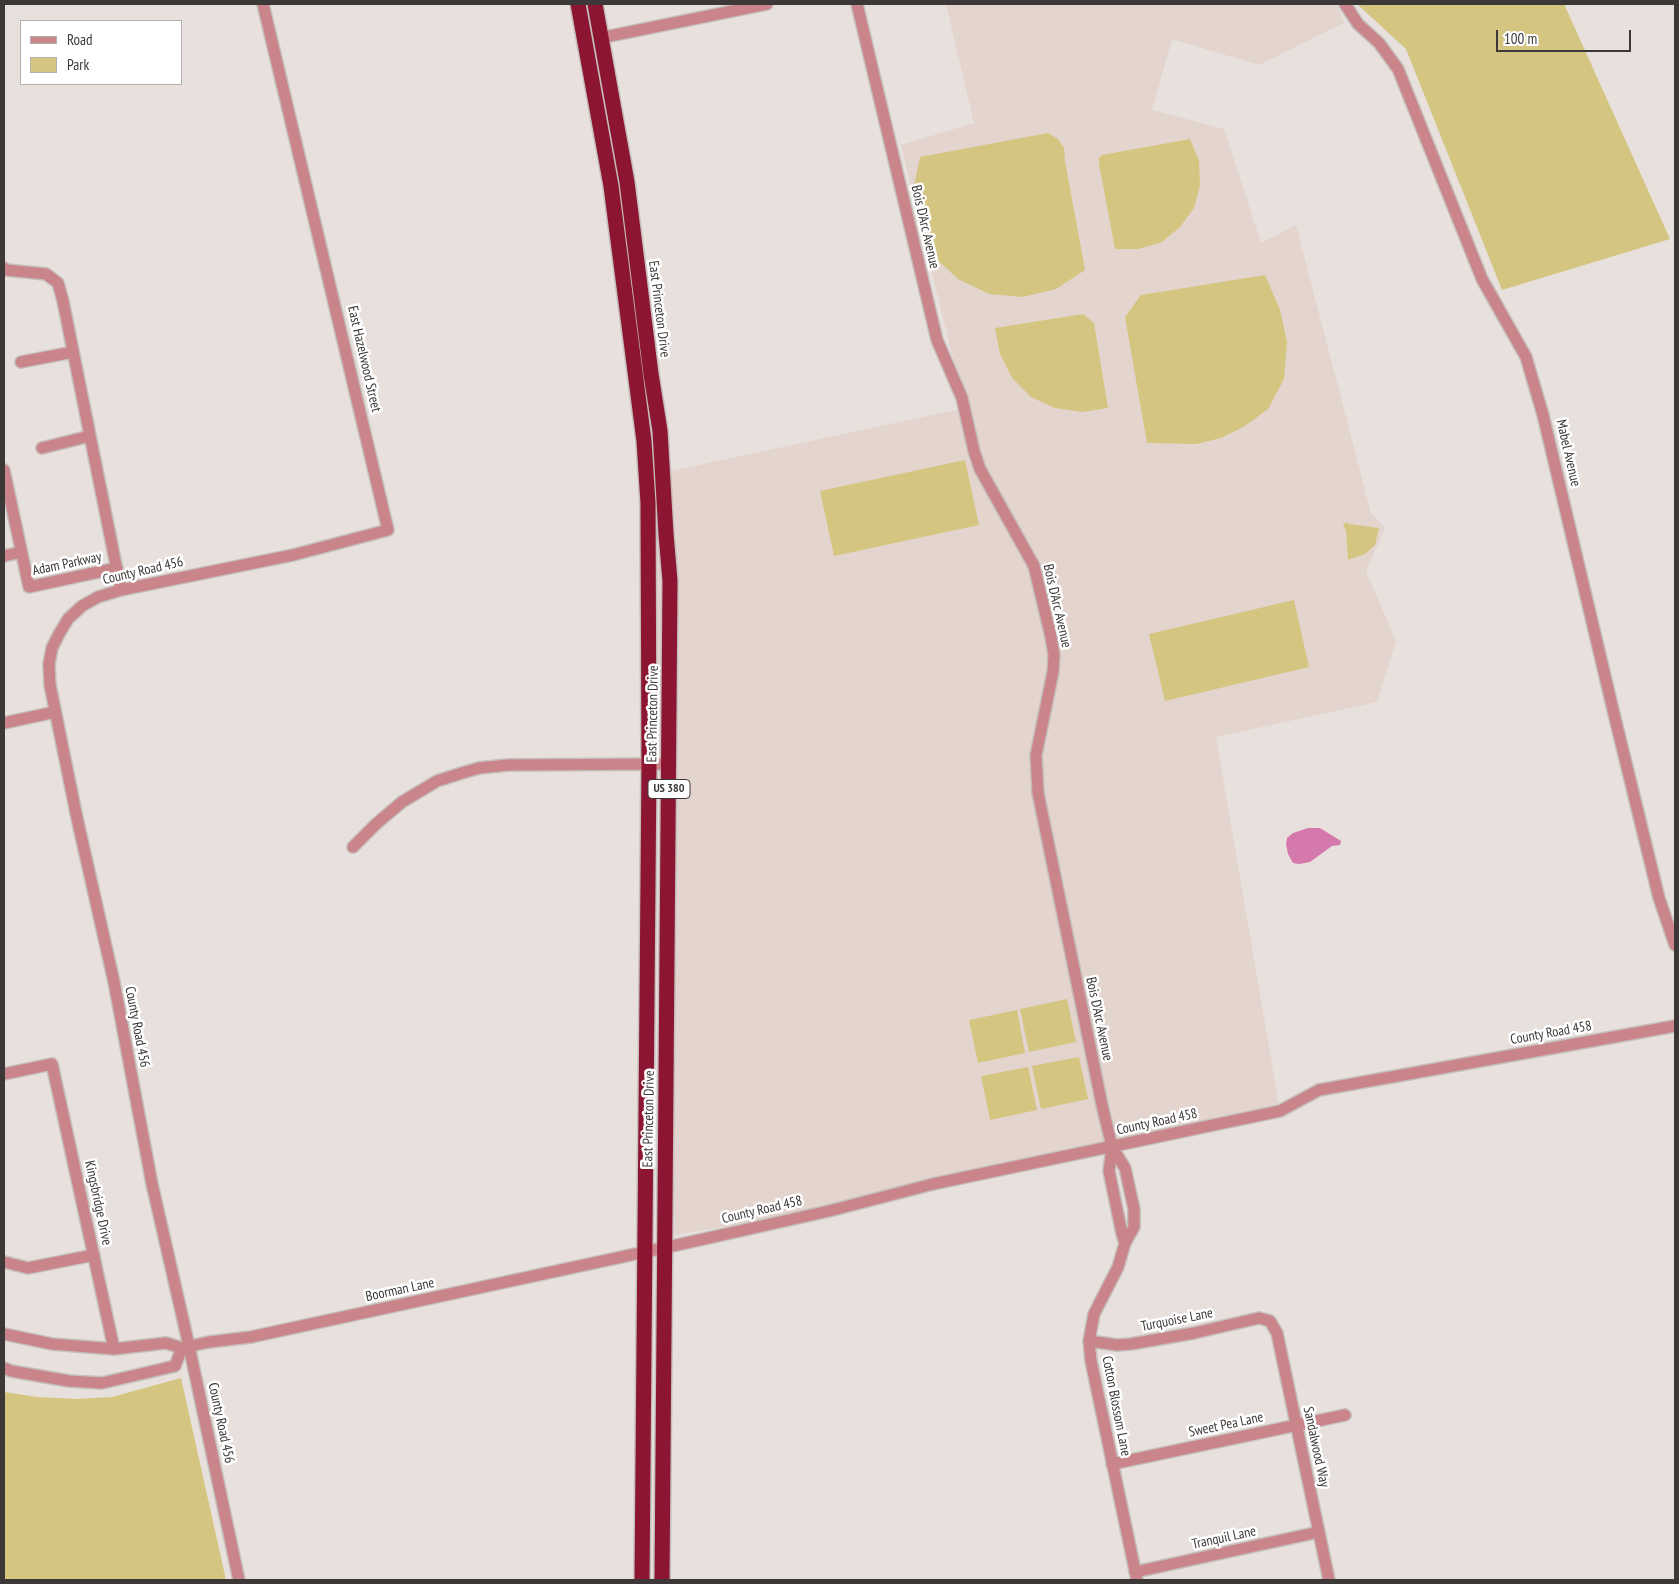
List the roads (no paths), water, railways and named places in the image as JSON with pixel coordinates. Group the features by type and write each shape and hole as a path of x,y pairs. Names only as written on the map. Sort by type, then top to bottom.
{"highway":[{"name":"East Princeton Drive","path":"578,4 597,63 627,182 650,374 660,431 670,580 662,1580"},
{"name":"East Princeton Drive","path":"595,4 600,38 597,63 644,441 648,503 649,764 642,1580"},
{"path":"648,582 670,580"}],"street":[{"name":"East Hazelwood Street","path":"197,574 293,555 388,530 263,4"},
{"path":"600,38 767,4"},
{"name":"Bois D'Arc Avenue","path":"857,4 936,340 962,398 980,469 1034,566 1051,637 1054,655 1053,672 1036,755 1038,793 1112,1147"},
{"name":"Mabel Avenue","path":"1345,4 1358,24 1379,43 1398,69 1482,279 1526,357 1543,414 1657,888 1675,945"},
{"path":"4,268 6,270 46,274 58,283 121,590"},
{"path":"21,362 73,352"},
{"path":"42,448 90,436"},
{"path":"4,470 22,552 4,556"},
{"name":"Adam Parkway","path":"22,552 29,587 117,568"},
{"name":"County Road 456","path":"197,574 121,590 98,597 82,606 68,619 59,634 52,648 49,664 50,685 77,818 114,982 152,1184 186,1347 239,1580"},
{"path":"4,723 56,712"},
{"path":"353,847 402,802 437,781 479,768 508,765 669,764"},
{"name":"County Road 458","path":"645,1252 828,1211 933,1184 1280,1111 1320,1090 1675,1026"},
{"name":"Kingsbridge Drive","path":"4,1074 52,1064 114,1349"},
{"path":"1112,1147 1109,1171 1125,1243"},
{"name":"Cotton Blossom Lane","path":"1112,1147 1125,1168 1134,1215 1134,1227 1125,1243 1118,1267 1094,1314 1089,1341 1090,1361 1136,1576"},
{"name":"Boorman Lane","path":"4,1334 52,1344 114,1349 166,1343 186,1347 251,1337 645,1252"},
{"path":"4,1262 28,1268 94,1255"},
{"name":"Turquoise Lane","path":"1089,1341 1117,1345 1131,1344 1194,1333 1259,1318 1270,1321"},
{"name":"Sandalwood Way","path":"1270,1321 1277,1333 1329,1580"},
{"path":"4,1368 11,1371 69,1381 102,1383 175,1366 186,1347"},
{"name":"Sweet Pea Lane","path":"1112,1464 1345,1415"},
{"name":"Tranquil Lane","path":"1136,1576 1318,1532"}]}
